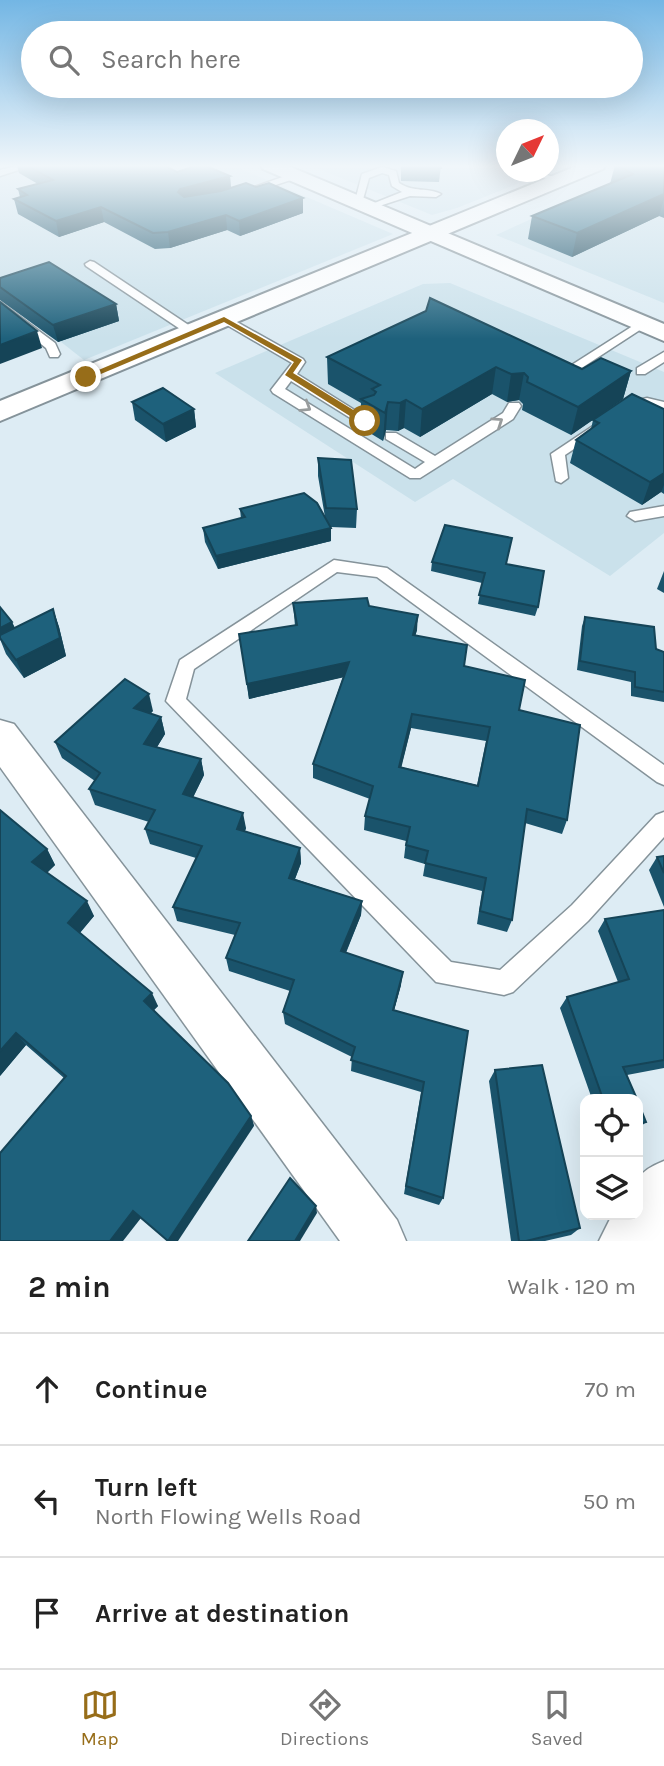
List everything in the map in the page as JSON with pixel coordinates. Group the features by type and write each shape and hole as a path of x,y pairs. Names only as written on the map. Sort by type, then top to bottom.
{"main road":[{"path":"404,223 654,328"},
{"path":"0,412 456,223"}],"street":[{"path":"0,736 376,1241"},
{"path":"629,1241 664,1190"}],"lane":[{"path":"90,264 193,332"},
{"path":"0,306 51,346 54,354"},
{"path":"224,319 299,362 278,390 415,475 508,416 514,406"},
{"path":"573,368 654,328"},
{"path":"641,372 664,356"},
{"path":"288,374 365,421"},
{"path":"561,478 558,454 630,404 664,405"},
{"path":"391,436 435,462"},
{"path":"635,516 664,510"},
{"path":"664,776 380,572 334,566 186,665 176,701 445,973 504,983 580,913 664,822"}],"shaded area":[{"path":"0,223 367,223 393,234 84,360 0,294"},
{"path":"523,223 664,223 664,303 496,235"},
{"path":"450,283 664,372 664,533 610,576 453,479 415,502 215,373 423,284"}],"building":[{"path":"133,223 199,223 168,232 153,233"},
{"path":"550,223 600,223 577,233"},
{"path":"49,262 116,304 53,325 0,287 0,278"},
{"path":"430,298 582,369 601,358 631,371 578,407 527,382 528,377 524,373 511,374 496,367 422,409 406,400 400,403 388,402 385,413 361,399 374,395 376,392 372,389 380,385 327,357 426,311"},
{"path":"0,302 37,331 0,345"},
{"path":"163,388 194,409 163,424 132,402"},
{"path":"632,394 664,409 664,473 650,482 576,440 599,423 593,420"},
{"path":"318,458 351,460 357,509 326,508"},
{"path":"304,493 317,503 331,528 216,556 203,528 245,517 240,509"},
{"path":"445,525 512,538 506,564 544,571 538,607 479,595 485,573 432,562"},
{"path":"367,598 369,606 418,615 413,635 467,645 464,666 525,680 519,710 580,725 567,820 527,809 512,920 480,911 486,878 425,863 428,851 406,845 410,827 365,816 373,786 313,764 349,662 247,684 239,634 297,625 293,603","holes":["412,714 490,727 478,786 399,767"]},
{"path":"0,607 12,622 0,628"},
{"path":"53,609 60,638 16,660 0,635"},
{"path":"585,617 654,627 656,649 664,652 664,692 635,687 635,672 580,661"},
{"path":"125,679 149,694 134,708 161,717 144,744 201,759 183,794 243,813 237,829 300,848 289,878 362,901 341,951 403,972 393,1010 468,1031 443,1198 406,1186 424,1082 351,1060 355,1047 283,1012 294,980 226,958 240,923 173,907 202,846 145,829 155,810 89,789 100,773 55,742"},
{"path":"0,810 47,849 32,862 87,901 68,923 152,993 144,1001 228,1083 251,1116 168,1241 133,1211 110,1241 0,1241 0,1153 66,1076 16,1033 0,1051"},
{"path":"664,856 664,873 657,857"},
{"path":"664,910 664,1060 623,1067 635,1094 601,1094 567,997 629,979 605,919"},
{"path":"542,1065 580,1228 519,1241 495,1070"},
{"path":"290,1178 316,1206 295,1241 248,1241"}],"route":[{"path":"86,377 224,319 299,362 288,374 365,421"}]}
